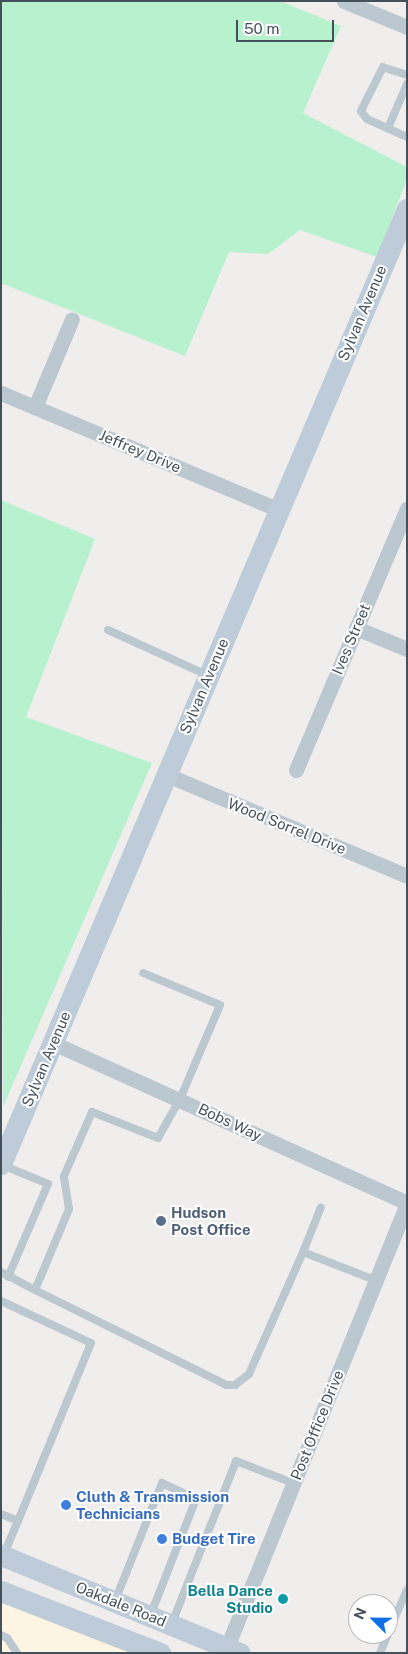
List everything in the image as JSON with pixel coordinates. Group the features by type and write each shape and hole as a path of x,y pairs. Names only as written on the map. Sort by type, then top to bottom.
{"main road":[{"name":"Sylvan Avenue","path":"1,1164 407,208"},
{"name":"Oakdale Road","path":"2,1556 151,1616 229,1651"},
{"name":"Oakdale Road","path":"1,1591 160,1653"}],"street":[{"path":"344,1 407,27"},
{"path":"35,407 72,320"},
{"name":"Jeffrey Drive","path":"1,393 279,510"},
{"name":"Ives Street","path":"296,770 407,509"},
{"path":"356,628 407,650"},
{"name":"Wood Sorrel Drive","path":"167,776 407,876"},
{"name":"Bobs Way","path":"53,1043 407,1203"},
{"name":"Post Office Drive","path":"229,1651 293,1483 407,1203"}],"lane":[{"path":"407,75 383,67 361,111 367,119 407,137"},
{"path":"388,128 407,84"},
{"path":"108,630 209,676"},
{"path":"35,1290 69,1209 64,1176 92,1112 158,1138 180,1099 220,1005 144,973"},
{"path":"1,1164 48,1184 5,1274 226,1384 243,1382 262,1345 321,1207"},
{"path":"303,1252 375,1280"},
{"path":"1,1301 91,1344 2,1556"},
{"path":"172,1625 236,1461 293,1483"},
{"path":"115,1602 149,1521 162,1484 196,1499 151,1616"},
{"path":"1,1514 18,1520"},
{"path":"398,1611 407,1590"},
{"path":"1,1635 7,1638 17,1653"}],"shaded area":[{"path":"1,1601 132,1653 1,1653"}],"green space":[{"path":"1,1 280,1 341,26 303,113 407,167 407,179 377,257 300,230 268,254 229,252 185,356 1,283"},
{"path":"1,500 95,539 26,717 152,763 3,1107"}],"place":[{"name":"Hudson Post Office","path":"161,1221"},
{"name":"Cluth & Transmission Technicians","path":"66,1505"},
{"name":"Budget Tire","path":"162,1539"},
{"name":"Bella Dance Studio","path":"283,1599"}]}
